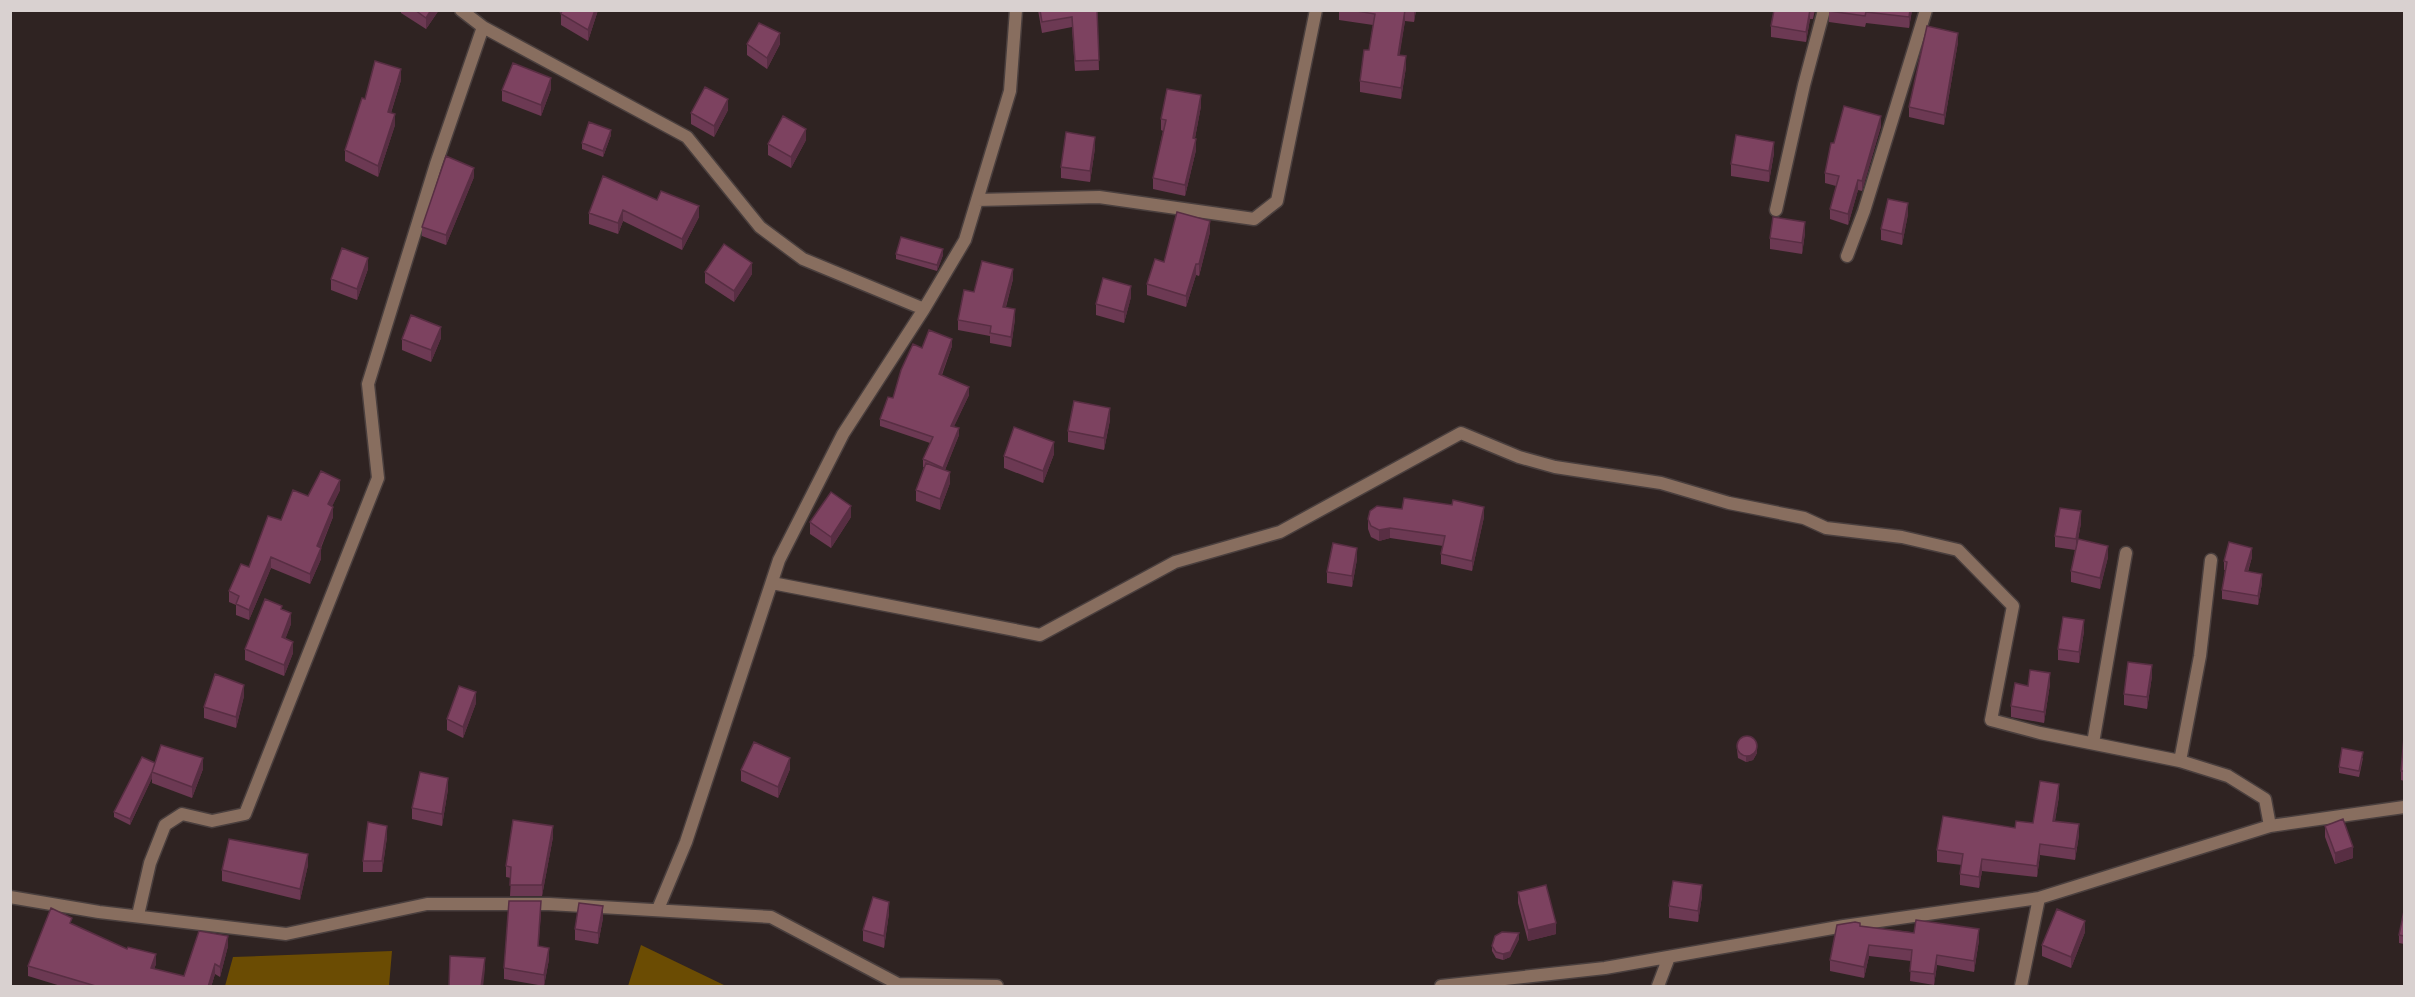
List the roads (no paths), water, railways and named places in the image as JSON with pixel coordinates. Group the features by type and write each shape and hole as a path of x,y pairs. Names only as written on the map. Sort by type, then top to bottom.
{"street":[{"path":"461,10 483,27 687,137 760,227 803,259 924,309"},
{"path":"658,909 686,842 779,560 843,434 924,309 965,240 1010,91 1016,10"},
{"path":"977,200 1099,197 1254,219 1277,201 1316,10"},
{"path":"1776,210 1804,85 1824,10"},
{"path":"1847,256 1864,211 1926,10"},
{"path":"138,915 150,862 165,825 182,814 212,821 245,814 305,668 378,478 368,384 436,164 483,27"},
{"path":"772,583 1040,635 1175,562 1280,532 1461,433 1519,457 1555,467 1661,483 1729,503 1804,518 1826,528 1902,537 1958,550 2013,606 1991,720 2180,761 2228,776 2265,799 2270,826"},
{"path":"2093,743 2126,553"},
{"path":"2180,761 2200,656 2211,560"},
{"path":"1441,987 1605,968 1844,926 2039,898 2270,826 2404,807"},
{"path":"10,897 99,912 286,934 427,904 549,904 771,917 898,984 997,987"},
{"path":"2020,987 2039,898"},
{"path":"1658,987 1669,957"}]}
